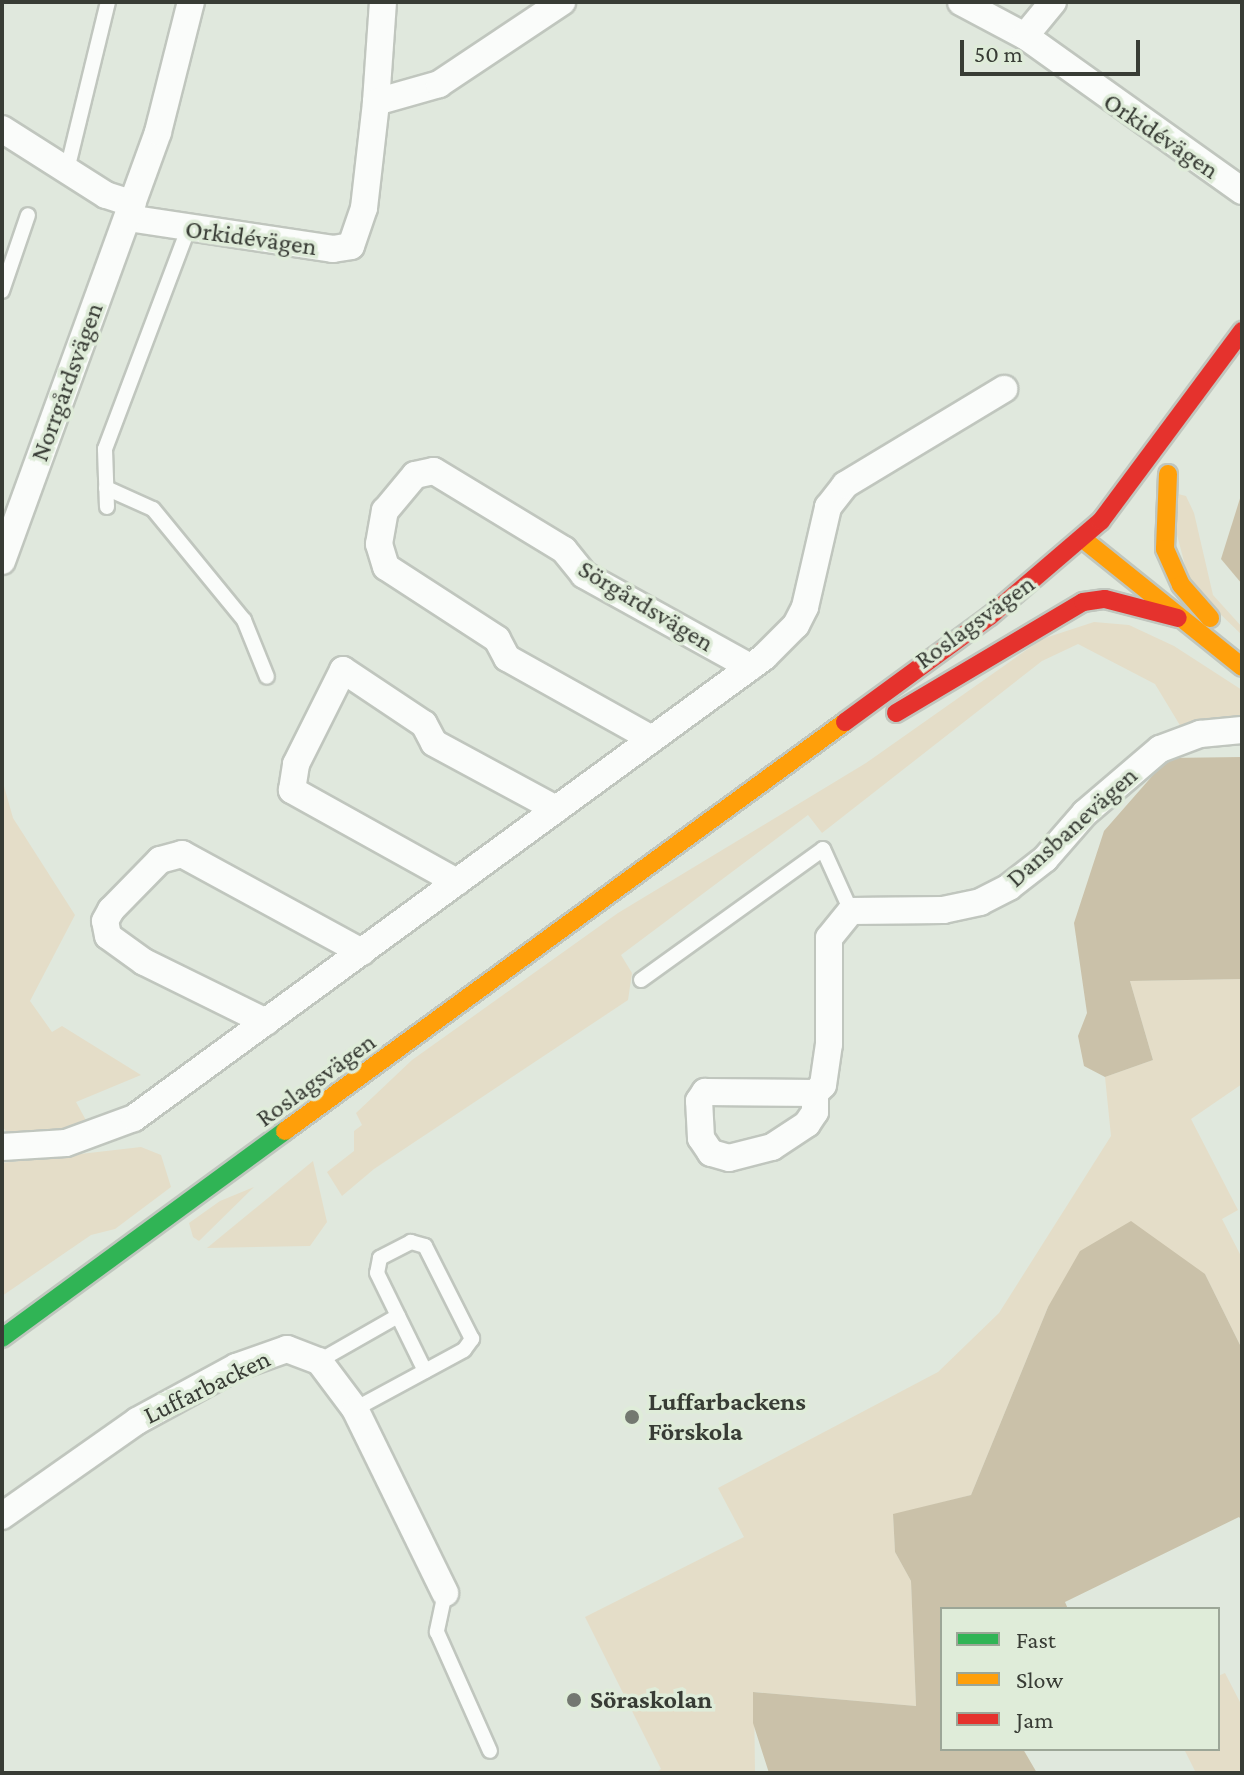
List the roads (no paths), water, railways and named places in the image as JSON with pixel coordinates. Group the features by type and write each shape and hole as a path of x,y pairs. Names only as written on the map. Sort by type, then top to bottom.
{"main road":[{"name":"Roslagsvägen","path":"2,1338 990,616 1101,521 1242,331"},
{"path":"1207,414 1242,341"},
{"path":"1143,506 1172,468 1165,549 1181,585 1210,618 1242,664"},
{"path":"1083,573 1117,538 1101,521"},
{"path":"1083,539 1178,618 1242,664"},
{"path":"1153,568 1210,618"},
{"name":"Roslagsvägen","path":"657,861 882,721 1061,591"},
{"path":"882,721 1083,602 1105,599 1178,618"}],"street":[{"name":"Norrgårdsvägen","path":"2,561 158,132 191,2"},
{"path":"383,2 376,102 439,84 562,2"},
{"name":"Orkidévägen","path":"961,2 1025,36 1242,191"},
{"path":"1025,36 1053,2"},
{"name":"Orkidévägen","path":"130,211 188,229 333,249 351,246 364,208 376,102"},
{"path":"2,129 130,211"},
{"name":"Sörgårdsvägen","path":"2,1147 66,1143 134,1118 750,667 796,625 816,571 828,507 845,485 1004,389"},
{"name":"Sörgårdsvägen","path":"652,739 507,658 497,639 386,567 379,544 385,511 415,475 434,471 564,550 584,575 750,667"},
{"path":"457,882 292,790 296,764 343,670 424,724 434,743 556,809"},
{"name":"Dansbanevägen","path":"851,911 943,910 980,902 1009,887 1045,859 1085,813 1160,749 1200,734 1242,730"},
{"path":"266,1022 144,962 108,936 105,921 111,910 160,860 182,854 362,952"},
{"path":"815,1093 828,1070 829,938 851,911"},
{"name":"Luffarbacken","path":"2,1516 137,1421 236,1367 287,1349 319,1361"},
{"path":"319,1361 355,1409 445,1593"}],"lane":[{"path":"67,170 108,2"},
{"path":"2,291 28,215"},
{"path":"107,507 105,449 188,229"},
{"path":"106,488 153,509 244,620 267,677"},
{"path":"641,980 823,849 851,911"},
{"path":"355,1409 464,1350 472,1339 425,1246 411,1242 380,1258 377,1273 425,1371"},
{"path":"319,1361 398,1316"},
{"path":"445,1593 437,1632 490,1751"}],"place":[{"name":"Luffarbackens Förskola","path":"632,1417"},
{"name":"Söraskolan","path":"574,1700"}]}
